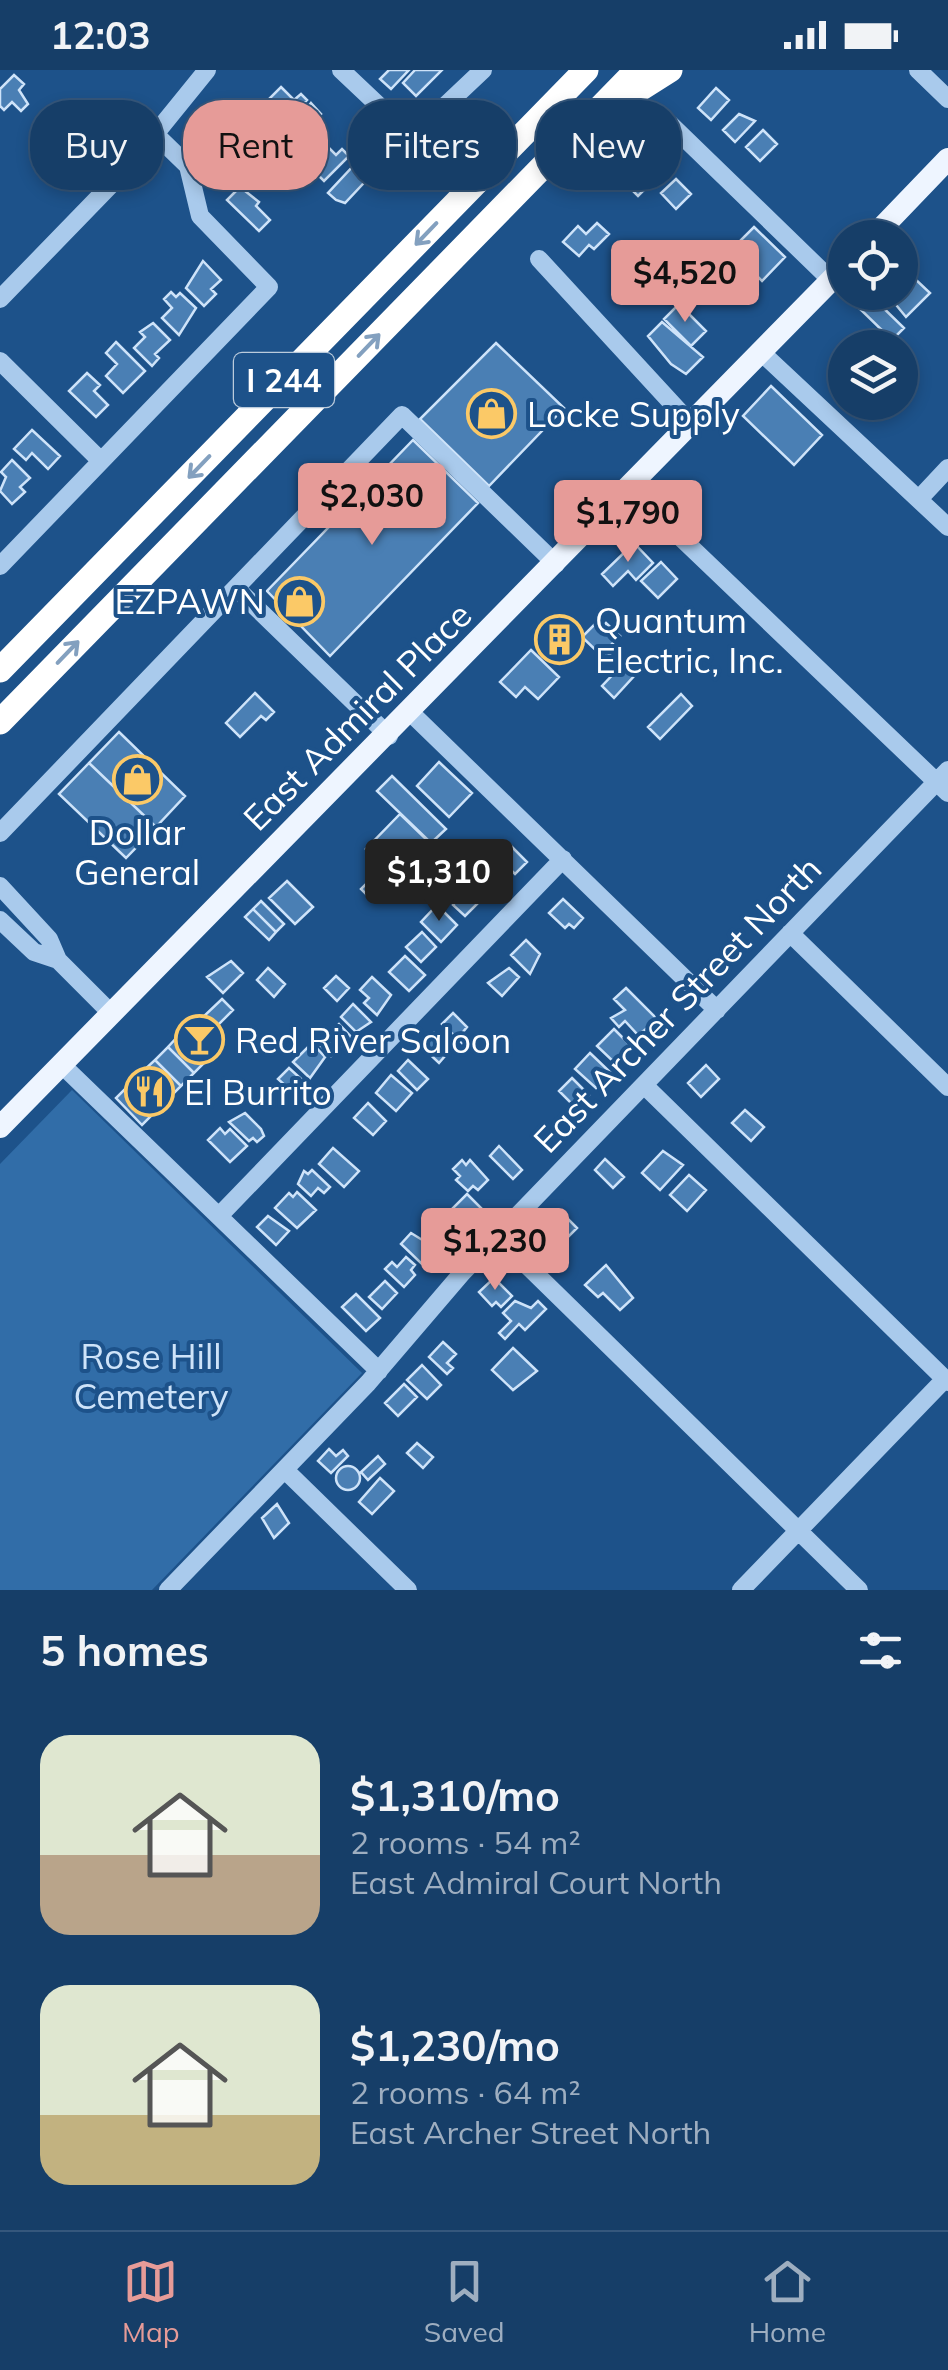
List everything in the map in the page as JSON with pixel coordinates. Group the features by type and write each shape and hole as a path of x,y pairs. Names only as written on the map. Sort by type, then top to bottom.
{"highway":[{"name":"I 244","path":"608,100 637,70"},
{"path":"622,100 670,70"},
{"name":"I 244","path":"0,670 578,76"},
{"name":"I 244","path":"0,722 536,174"}],"main road":[{"path":"889,220 948,159"},
{"name":"East Admiral Place","path":"0,1127 411,713 828,283"}],"street":[{"path":"163,127 207,70"},
{"path":"341,70 412,137 483,70"},
{"path":"918,70 948,99"},
{"path":"681,134 828,264"},
{"path":"0,566 270,287 200,216 188,166 163,143"},
{"path":"0,299 104,190"},
{"path":"539,259 691,424"},
{"path":"762,352 948,527"},
{"path":"0,361 101,461"},
{"path":"0,833 402,415 556,564"},
{"path":"919,499 948,468"},
{"path":"630,489 944,781"},
{"path":"236,588 388,736"},
{"path":"411,713 717,1010"},
{"name":"East Archer Street North","path":"168,1590 379,1370 498,1237 790,933 944,781"},
{"path":"219,1216 563,859"},
{"path":"0,886 49,939 58,960 111,1013"},
{"path":"0,920 34,952 58,960"},
{"path":"790,933 948,1087"},
{"path":"61,1064 379,1370"},
{"path":"644,1086 947,1381 741,1590"},
{"path":"498,1237 859,1590"},
{"path":"285,1470 408,1590"}],"green space":[{"name":"Rose Hill Cemetery","path":"72,1090 362,1373 152,1590 0,1590 0,1164"}],"building":[{"path":"389,70 409,70 391,89 380,79"},
{"path":"415,70 442,70 416,96 403,83"},
{"path":"14,75 24,84 19,90 28,104 21,111 12,102 4,110 0,106 0,89"},
{"path":"281,87 294,100 268,100"},
{"path":"716,88 729,100 711,120 698,108"},
{"path":"739,114 755,121 735,142 723,130"},
{"path":"763,130 777,144 760,161 746,147"},
{"path":"328,147 336,155 342,149 348,157 328,177"},
{"path":"348,172 348,190 357,190 345,203 328,193"},
{"path":"681,184 691,194 676,209 661,193 681,190"},
{"path":"237,190 244,190 259,202 256,206 270,220 259,231 227,200"},
{"path":"597,223 609,234 594,249 589,245 579,256 563,242 578,226 586,234"},
{"path":"754,227 785,257 762,281 731,250"},
{"path":"203,261 221,280 211,289 216,294 204,306 186,288"},
{"path":"918,282 930,293 918,305"},
{"path":"171,292 176,297 180,293 196,308 179,335 162,318 172,308 164,299"},
{"path":"679,304 706,331 691,346 664,319"},
{"path":"861,310 885,310 904,328 882,330"},
{"path":"662,322 703,357 686,374 671,364 648,336"},
{"path":"153,323 170,340 155,354 159,358 152,366 134,348 145,337 140,332"},
{"path":"116,342 145,371 123,393 106,376 117,364 106,353"},
{"name":"Locke Supply","path":"496,343 564,408 489,486 420,419"},
{"path":"87,373 100,385 94,391 108,405 96,417 69,391"},
{"path":"771,386 822,435 794,465 743,416"},
{"path":"32,430 60,456 48,469 32,453 26,460 14,449"},
{"path":"413,440 478,503 330,656 267,591"},
{"path":"12,460 30,478 20,487 25,492 12,504 0,491 6,477 1,472"},
{"path":"634,543 653,563 636,580 628,571 613,586 602,574"},
{"path":"661,562 677,579 658,598 641,581"},
{"name":"Quantum Electric, Inc.","path":"557,618 582,642 563,662 539,638"},
{"path":"596,623 601,628 606,623 620,636 607,649 611,653 605,659 582,637"},
{"path":"531,650 559,677 538,699 525,687 516,697 500,682"},
{"path":"623,664 635,675 614,698 602,686"},
{"path":"255,693 274,712 266,720 261,716 240,737 226,723"},
{"path":"681,694 692,706 660,739 648,727"},
{"name":"Dollar General","path":"119,732 185,796 156,827 89,763"},
{"path":"439,762 472,793 449,817 417,786"},
{"path":"89,763 156,827 126,858 59,794"},
{"path":"392,776 446,829 431,843 377,791"},
{"path":"400,814 428,841 393,876 366,849"},
{"path":"509,844 527,862 515,874 497,856"},
{"path":"485,865 501,879 486,896 474,885 485,873 481,869"},
{"path":"374,876 386,887 373,901 361,889"},
{"path":"287,881 313,907 295,924 269,898"},
{"path":"468,888 481,900 465,916 453,905"},
{"path":"563,899 583,918 574,928 569,924 565,928 549,913"},
{"path":"261,901 284,924 276,932 253,909"},
{"path":"437,905 457,925 441,942 421,922"},
{"path":"253,909 276,932 269,940 245,917"},
{"path":"422,932 436,947 421,962 406,947"},
{"path":"526,940 540,954 530,974 511,955"},
{"path":"405,956 425,975 409,991 389,972"},
{"path":"231,961 243,973 223,993 207,977"},
{"path":"268,968 285,984 274,997 257,980"},
{"path":"509,968 519,977 502,996 488,983"},
{"path":"336,976 349,988 337,1001 324,988"},
{"path":"372,977 391,995 377,1015 364,1003 369,998 360,990"},
{"path":"626,988 658,1020 638,1035 625,1021 619,1027 611,1018 625,1010 614,999"},
{"path":"222,999 233,1010 212,1031 201,1019"},
{"path":"353,1004 371,1022 356,1032 341,1017"},
{"path":"453,1013 467,1027 463,1032 468,1037 462,1043 442,1024"},
{"name":"Red River Saloon","path":"194,1021 220,1047 207,1060 181,1033"},
{"path":"339,1024 358,1044 352,1051 344,1043 331,1056 319,1044"},
{"path":"614,1029 633,1048 617,1065 597,1046"},
{"path":"181,1033 207,1060 194,1073 168,1047"},
{"path":"434,1033 451,1049 439,1063 422,1047"},
{"path":"312,1043 325,1057 310,1078 293,1062"},
{"path":"168,1047 194,1073 181,1086 155,1060"},
{"path":"590,1053 611,1073 596,1088 575,1069"},
{"path":"155,1060 181,1086 168,1099 142,1072"},
{"path":"408,1060 428,1079 417,1090 398,1071"},
{"path":"706,1065 719,1079 701,1097 688,1083"},
{"path":"289,1068 309,1086 299,1098 278,1079"},
{"name":"El Burrito","path":"142,1072 168,1099 155,1112 129,1085"},
{"path":"391,1075 412,1093 396,1111 376,1093"},
{"path":"572,1078 589,1095 576,1108 559,1091"},
{"path":"129,1085 155,1112 142,1125 116,1098"},
{"path":"368,1103 386,1121 373,1135 354,1118"},
{"path":"745,1110 764,1127 751,1141 732,1123"},
{"path":"245,1113 264,1136 257,1142 253,1138 249,1141 229,1122"},
{"path":"220,1128 225,1134 230,1129 247,1146 230,1162 208,1140"},
{"path":"499,1146 522,1170 513,1179 490,1156"},
{"path":"333,1148 359,1171 344,1187 319,1164"},
{"path":"663,1151 683,1165 660,1190 642,1173"},
{"path":"605,1159 624,1177 613,1188 595,1170"},
{"path":"462,1160 466,1165 470,1160 488,1180 478,1190 473,1186 468,1191 456,1180 460,1176 453,1169"},
{"path":"312,1170 330,1187 324,1193 318,1188 311,1196 298,1184 304,1171 308,1174"},
{"path":"689,1175 706,1190 687,1211 670,1195"},
{"path":"297,1192 316,1210 297,1228 275,1208 289,1193 293,1197"},
{"path":"467,1194 481,1208 463,1226 449,1212"},
{"path":"564,1215 577,1228 549,1256 536,1244"},
{"path":"268,1216 289,1231 276,1245 257,1227"},
{"path":"445,1217 457,1228 443,1244 431,1233"},
{"path":"411,1233 437,1249 423,1265 401,1244"},
{"path":"406,1257 415,1265 411,1270 415,1275 404,1287 385,1269 392,1262 397,1267"},
{"path":"606,1265 633,1298 620,1310 603,1293 598,1297 585,1285"},
{"path":"494,1278 512,1296 501,1307 496,1302 492,1306 479,1292"},
{"path":"385,1281 397,1293 382,1309 369,1297"},
{"path":"356,1294 380,1318 366,1331 342,1307"},
{"path":"515,1301 531,1308 538,1301 546,1309 525,1330 519,1324 505,1339 499,1333 511,1321 503,1313"},
{"path":"443,1342 456,1354 447,1363 453,1368 447,1374 429,1357"},
{"path":"513,1348 537,1371 513,1390 492,1370"},
{"path":"422,1365 441,1385 427,1399 407,1380"},
{"path":"404,1384 417,1397 398,1416 385,1403"},
{"path":"417,1443 433,1457 423,1468 407,1453"},
{"path":"329,1449 336,1456 343,1450 348,1456 331,1473 318,1461"},
{"path":"378,1456 385,1464 368,1480 361,1472"},
{"path":"348,1466 357,1469 357,1487 348,1490 339,1487 336,1478 339,1469"},
{"path":"380,1478 394,1491 372,1514 359,1502"},
{"path":"277,1504 289,1523 274,1538 262,1518"}],"place":[{"name":"Locke Supply","path":"492,414"},
{"name":"EZPAWN","path":"300,601"},
{"name":"Quantum Electric, Inc.","path":"560,640"},
{"name":"Dollar General","path":"137,780"},
{"name":"Red River Saloon","path":"200,1040"},
{"name":"El Burrito","path":"149,1092"}]}
